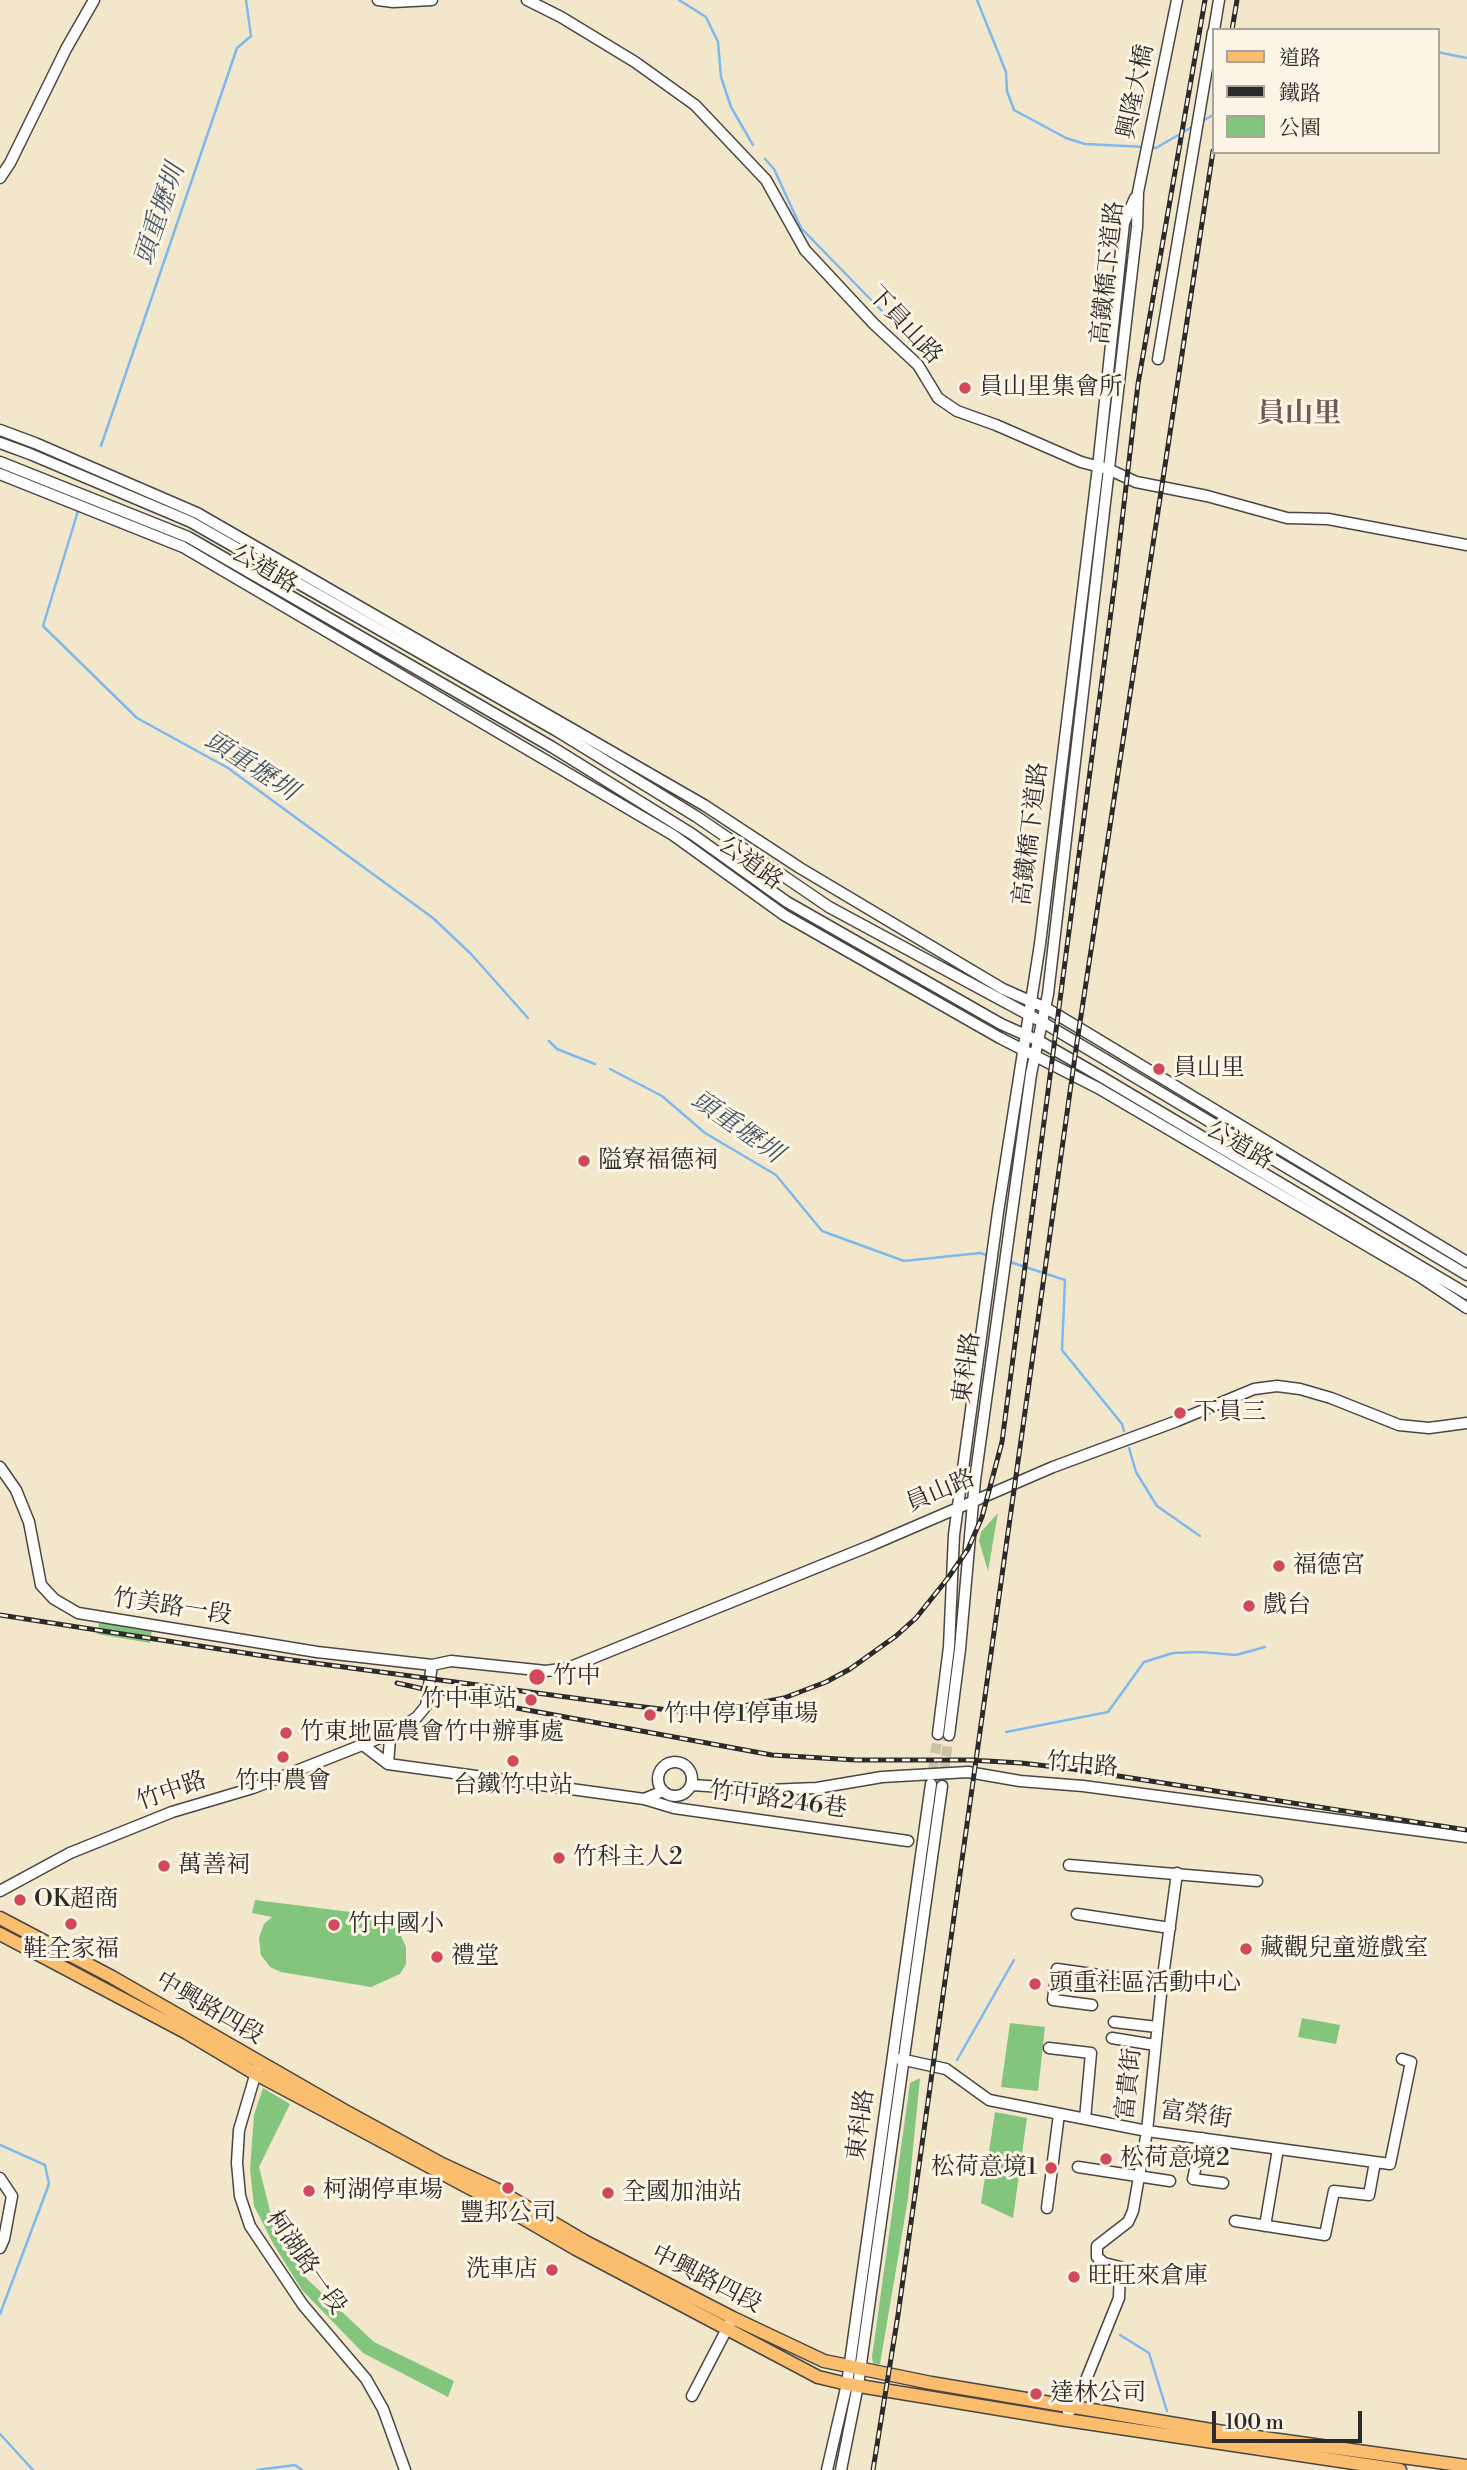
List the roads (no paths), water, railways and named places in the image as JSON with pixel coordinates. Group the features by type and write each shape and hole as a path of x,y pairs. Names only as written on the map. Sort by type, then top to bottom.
{"main road":[{"name":"中興路四段","path":"0,1918 112,1977 257,2068"},
{"name":"中興路四段","path":"0,1934 257,2068 729,2323 818,2377 1060,2419 1400,2470"},
{"name":"中興路四段","path":"729,2323 816,2358 855,2368 1248,2436 1467,2466"}],"street":[{"path":"0,178 94,0"},
{"path":"378,0 432,0"},
{"name":"下員山路","path":"527,0 561,17 635,62 695,105 766,180 805,250 874,324 918,365 933,390 957,411 1136,482 1207,496 1287,518 1328,519 1467,545"},
{"name":"興隆大橋","path":"1138,192 1177,0"},
{"path":"1214,28 1219,0"},
{"path":"1158,359 1212,37"},
{"name":"高鐵橋下道路","path":"1046,1008 1103,468 1124,223 1138,192"},
{"name":"公道路","path":"0,430 197,513 692,798 800,868 1003,989 1046,1008 1467,1262"},
{"name":"公道路","path":"0,443 191,522 557,731 697,817 829,907 1103,1057 1467,1275"},
{"name":"公道路","path":"0,462 188,537 552,747 692,834 787,902 1001,1024 1039,1041 1100,1076 1425,1274 1467,1308"},
{"name":"高鐵橋下道路","path":"1024,1048 1103,468"},
{"name":"公道路","path":"0,474 183,547 673,835 785,915 1000,1038 1098,1088 1425,1274 1467,1294"},
{"name":"東科路","path":"1024,1048 1004,1213 1002,1277 972,1501 960,1649 943,1734 954,1535 990,1276 1004,1213 1035,1054 1046,1008"},
{"path":"1103,1057 1105,1044"},
{"path":"1098,1088 1100,1076"},
{"name":"員山路","path":"432,1665 440,1662 462,1662 536,1671 568,1668 972,1501 1254,1389 1277,1386 1300,1389 1331,1398 1399,1425 1429,1428 1467,1423"},
{"name":"竹美路一段","path":"0,1467 16,1490 29,1522 41,1585 65,1607 78,1613 317,1652 432,1665"},
{"name":"竹中路","path":"0,1891 70,1853 159,1817 253,1788 395,1732 417,1717 426,1706 432,1665"},
{"path":"388,1764 388,1746 395,1732"},
{"path":"363,1745 388,1764 644,1799 663,1791"},
{"path":"671,1762 682,1763 690,1770 692,1785 687,1792 679,1796 670,1795 663,1791 658,1782 659,1772 671,1762"},
{"name":"竹中路","path":"692,1785 768,1790 817,1788 882,1777 968,1772 1020,1781 1099,1788 1467,1837"},
{"name":"東科路","path":"841,2470 936,1785"},
{"name":"竹中路246巷","path":"644,1799 674,1808 908,1841"},
{"path":"1069,1865 1257,1881"},
{"name":"富貴街","path":"1060,2419 1075,2407 1119,2298 1120,2267 1104,2263 1097,2257 1097,2245 1128,2222 1133,2211 1147,2131 1161,1984 1177,1873"},
{"path":"1077,1914 1170,1928"},
{"path":"1092,2005 1053,2000 1057,1969 1161,1984"},
{"path":"1114,2022 1157,2027"},
{"path":"1112,2038 1155,2045"},
{"path":"1049,2048 1091,2053 1085,2119"},
{"name":"富榮街","path":"899,2058 946,2069 989,2100 1147,2131 1375,2162"},
{"path":"1235,2221 1325,2235 1334,2191 1369,2195 1375,2162 1390,2164 1411,2062 1402,2059"},
{"name":"柯湖路一段","path":"257,2068 239,2130 237,2163 240,2196 250,2226 303,2305 366,2379 383,2409 405,2470"},
{"path":"1047,2208 1059,2113"},
{"path":"1202,2138 1193,2179 1223,2183"},
{"path":"1265,2226 1278,2149"},
{"path":"1078,2167 1170,2181"},
{"path":"0,2178 12,2196 1,2243"},
{"path":"692,2396 729,2323"},
{"name":"東科路","path":"827,2470 853,2385"}],"waterway":[{"name":"頭重壢圳","path":"101,446 237,48 251,36 246,0"},
{"path":"679,0 706,17 718,42 721,77 731,107 753,145"},
{"path":"977,0 1006,72 1007,91 1014,110 1066,138 1085,144 1145,147"},
{"path":"1439,52 1467,58"},
{"path":"1201,122 1212,116"},
{"path":"1152,147 1156,148 1192,127"},
{"path":"765,159 774,169 801,228 912,342"},
{"name":"頭重壢圳","path":"78,511 43,626 137,718 228,768 433,918 471,954 528,1018"},
{"name":"頭重壢圳","path":"549,1041 557,1049 595,1064"},
{"name":"頭重壢圳","path":"610,1069 662,1096 705,1133 776,1175 822,1231 904,1261 980,1253 990,1256"},
{"name":"頭重壢圳","path":"1010,1262 1065,1280 1062,1350 1122,1424 1124,1431"},
{"name":"頭重壢圳","path":"1129,1448 1136,1472 1157,1506 1200,1536"},
{"name":"頭重壢圳","path":"1006,1732 1108,1712 1144,1662 1173,1653 1236,1655 1265,1647"},
{"name":"頭重壢圳","path":"957,2060 1014,1960"},
{"path":"0,2145 45,2165 49,2184 0,2314"},
{"name":"頭重壢圳","path":"1120,2335 1149,2353 1167,2411"},
{"path":"0,2434 33,2470"},
{"path":"257,2470 295,2465 302,2470"}],"tunnel":[{"path":"931,1783 938,1734"},
{"path":"942,1786 949,1735"}],"railway":[{"path":"0,1615 277,1658 611,1703 685,1712 718,1711 784,1698 826,1682 850,1669 916,1618 948,1578 968,1549 982,1517 1002,1442 1115,581 1138,384 1205,0"},
{"path":"1232,28 1237,0"},
{"path":"873,2470 898,2315 1077,1042 1213,154"},
{"path":"397,1683 473,1700 772,1755 856,1760 1021,1763 1467,1830"}],"place":[{"name":"員山里集會所","path":"965,388"},
{"name":"員山里","path":"1159,1069"},
{"name":"隘寮福德祠","path":"584,1161"},
{"name":"下員三","path":"1180,1413"},
{"name":"福德宮","path":"1279,1566"},
{"name":"戲台","path":"1249,1606"},
{"name":"竹中","path":"537,1677"},
{"name":"竹中車站","path":"531,1700"},
{"name":"竹中停1停車場","path":"650,1715"},
{"name":"竹東地區農會竹中辦事處","path":"286,1733"},
{"name":"竹中農會","path":"283,1757"},
{"name":"台鐵竹中站","path":"513,1761"},
{"name":"竹科主人2","path":"559,1858"},
{"name":"萬善祠","path":"164,1866"},
{"name":"OK超商","path":"20,1900"},
{"name":"鞋全家福","path":"71,1924"},
{"name":"竹中國小","path":"334,1925"},
{"name":"藏觀兒童遊戲室","path":"1246,1949"},
{"name":"禮堂","path":"437,1957"},
{"name":"頭重社區活動中心","path":"1035,1984"},
{"name":"松荷意境2","path":"1106,2159"},
{"name":"松荷意境1","path":"1051,2168"},
{"name":"豐邦公司","path":"508,2188"},
{"name":"柯湖停車場","path":"309,2191"},
{"name":"全國加油站","path":"608,2193"},
{"name":"洗車店","path":"552,2270"},
{"name":"旺旺來倉庫","path":"1074,2277"},
{"name":"達林公司","path":"1036,2394"}],"district":[{"name":"員山里","path":"1299,415"}]}
